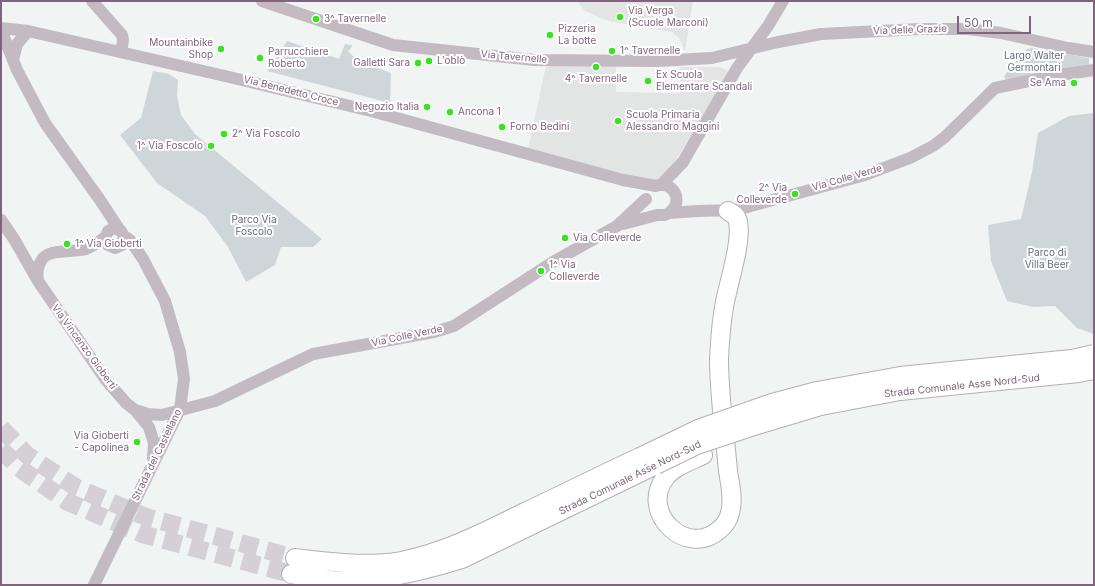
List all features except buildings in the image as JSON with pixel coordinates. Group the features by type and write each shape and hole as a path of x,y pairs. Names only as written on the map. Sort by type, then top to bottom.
{"highway":[{"path":"728,211 736,218 738,222 738,239 721,328 719,372 730,491 730,513 726,523 720,530 713,535 703,538 685,537 670,529 662,518 659,510 658,499 660,487 665,478 675,469 704,455 772,427 806,410"},
{"name":"Strada Comunale Asse Nord-Sud","path":"1094,354 1072,359 900,376 817,391 772,403 698,429 462,543 400,561 293,566 318,578 346,581 429,570 462,560 697,445 751,426 806,410 900,391 1079,373 1094,370"}],"street":[{"path":"92,1 122,35 123,40 121,52"},
{"name":"Via Tavernelle","path":"262,1 393,45 534,60 656,61 712,58 750,50"},
{"name":"Via Colle Verde","path":"180,409 215,401 313,354 434,332 454,326 553,262 617,226 647,198 651,189 658,185 683,162 737,68 768,26 783,1"},
{"name":"Via Benedetto Croce","path":"1,29 28,31 258,83 372,111 624,180 658,185"},
{"name":"Strada del Castellano","path":"1,29 13,60 44,123 121,233 130,240 143,259 165,301 180,352 184,379 180,409 94,585"},
{"name":"Via delle Grazie","path":"750,50 778,42 821,34 920,29 967,29 1001,33 1068,48 1094,52"},
{"path":"13,60 17,44 28,31"},
{"name":"Via Colle Verde","path":"617,226 663,214 698,211 728,211 750,207 865,175 910,158 933,146 945,137 995,88 1053,76 1094,70"},
{"name":"Via Benedetto Croce","path":"624,180 647,198"},
{"path":"647,198 649,208 663,214 672,211 676,204 676,195 670,187 658,185"},
{"name":"Strada del Castellano","path":"102,204 105,235"},
{"name":"Via Vincenzo Gioberti","path":"1,220 14,239 38,281 106,380 149,427 154,443 152,465"},
{"path":"38,281 36,273 38,266 49,254 85,249 98,243 105,235 112,228 121,233 122,245 115,248 111,247 107,244 105,235"},
{"name":"Via Vincenzo Gioberti","path":"135,410 148,414 162,415 180,409"}],"shaded area":[{"path":"577,1 693,1 685,51 679,38 672,32 608,21 585,11"},
{"name":"Scuola Primaria Alessandro Maggini","path":"546,66 616,66 616,92 680,93 680,67 720,67 727,70 729,75 668,173 660,179 649,182 528,149"}],"green space":[{"path":"287,41 339,59 345,44 352,45 348,51 357,60 391,73 390,103 267,71"},
{"name":"Largo Walter Germontari","path":"1032,48 1089,58 1089,66 1006,80 1004,77 1009,69 1027,49"},
{"name":"Parco Via Foscolo","path":"153,71 169,74 178,80 177,96 181,115 195,134 322,239 313,247 281,247 275,265 246,282 228,247 205,216 157,183 120,135 141,118"},
{"name":"Parco di Villa Beer","path":"1094,113 1094,334 1077,328 1055,306 1033,307 1007,301 991,261 988,225 1021,219 1032,172 1038,133 1069,116"}],"tunnel":[{"path":"1,428 27,455 77,488 146,517 295,558"},
{"path":"1,449 19,468 68,502 142,534 291,574"}],"place":[{"name":"Via Verga (Scuole Marconi)","path":"620,17"},
{"name":"3^ Tavernelle","path":"316,19"},
{"name":"Pizzeria La botte","path":"550,35"},
{"name":"Mountainbike Shop","path":"221,49"},
{"name":"1^ Tavernelle","path":"612,51"},
{"name":"Parrucchiere Roberto","path":"260,58"},
{"name":"L'oblò","path":"429,61"},
{"name":"Galletti Sara","path":"418,63"},
{"name":"4^ Tavernelle","path":"596,67"},
{"name":"Ex Scuola Elementare Scandali","path":"648,81"},
{"name":"Se Ama","path":"1074,83"},
{"name":"Negozio Italia","path":"427,107"},
{"name":"Ancona 1","path":"450,112"},
{"name":"Scuola Primaria Alessandro Maggini","path":"618,121"},
{"name":"Forno Bedini","path":"502,127"},
{"name":"2^ Via Foscolo","path":"224,134"},
{"name":"1^ Via Foscolo","path":"211,146"},
{"name":"2^ Via Colleverde","path":"795,194"},
{"name":"Via Colleverde","path":"565,238"},
{"name":"1^ Via Gioberti","path":"67,244"},
{"name":"1^ Via Colleverde","path":"541,271"},
{"name":"Via Gioberti - Capolinea","path":"137,442"}]}
